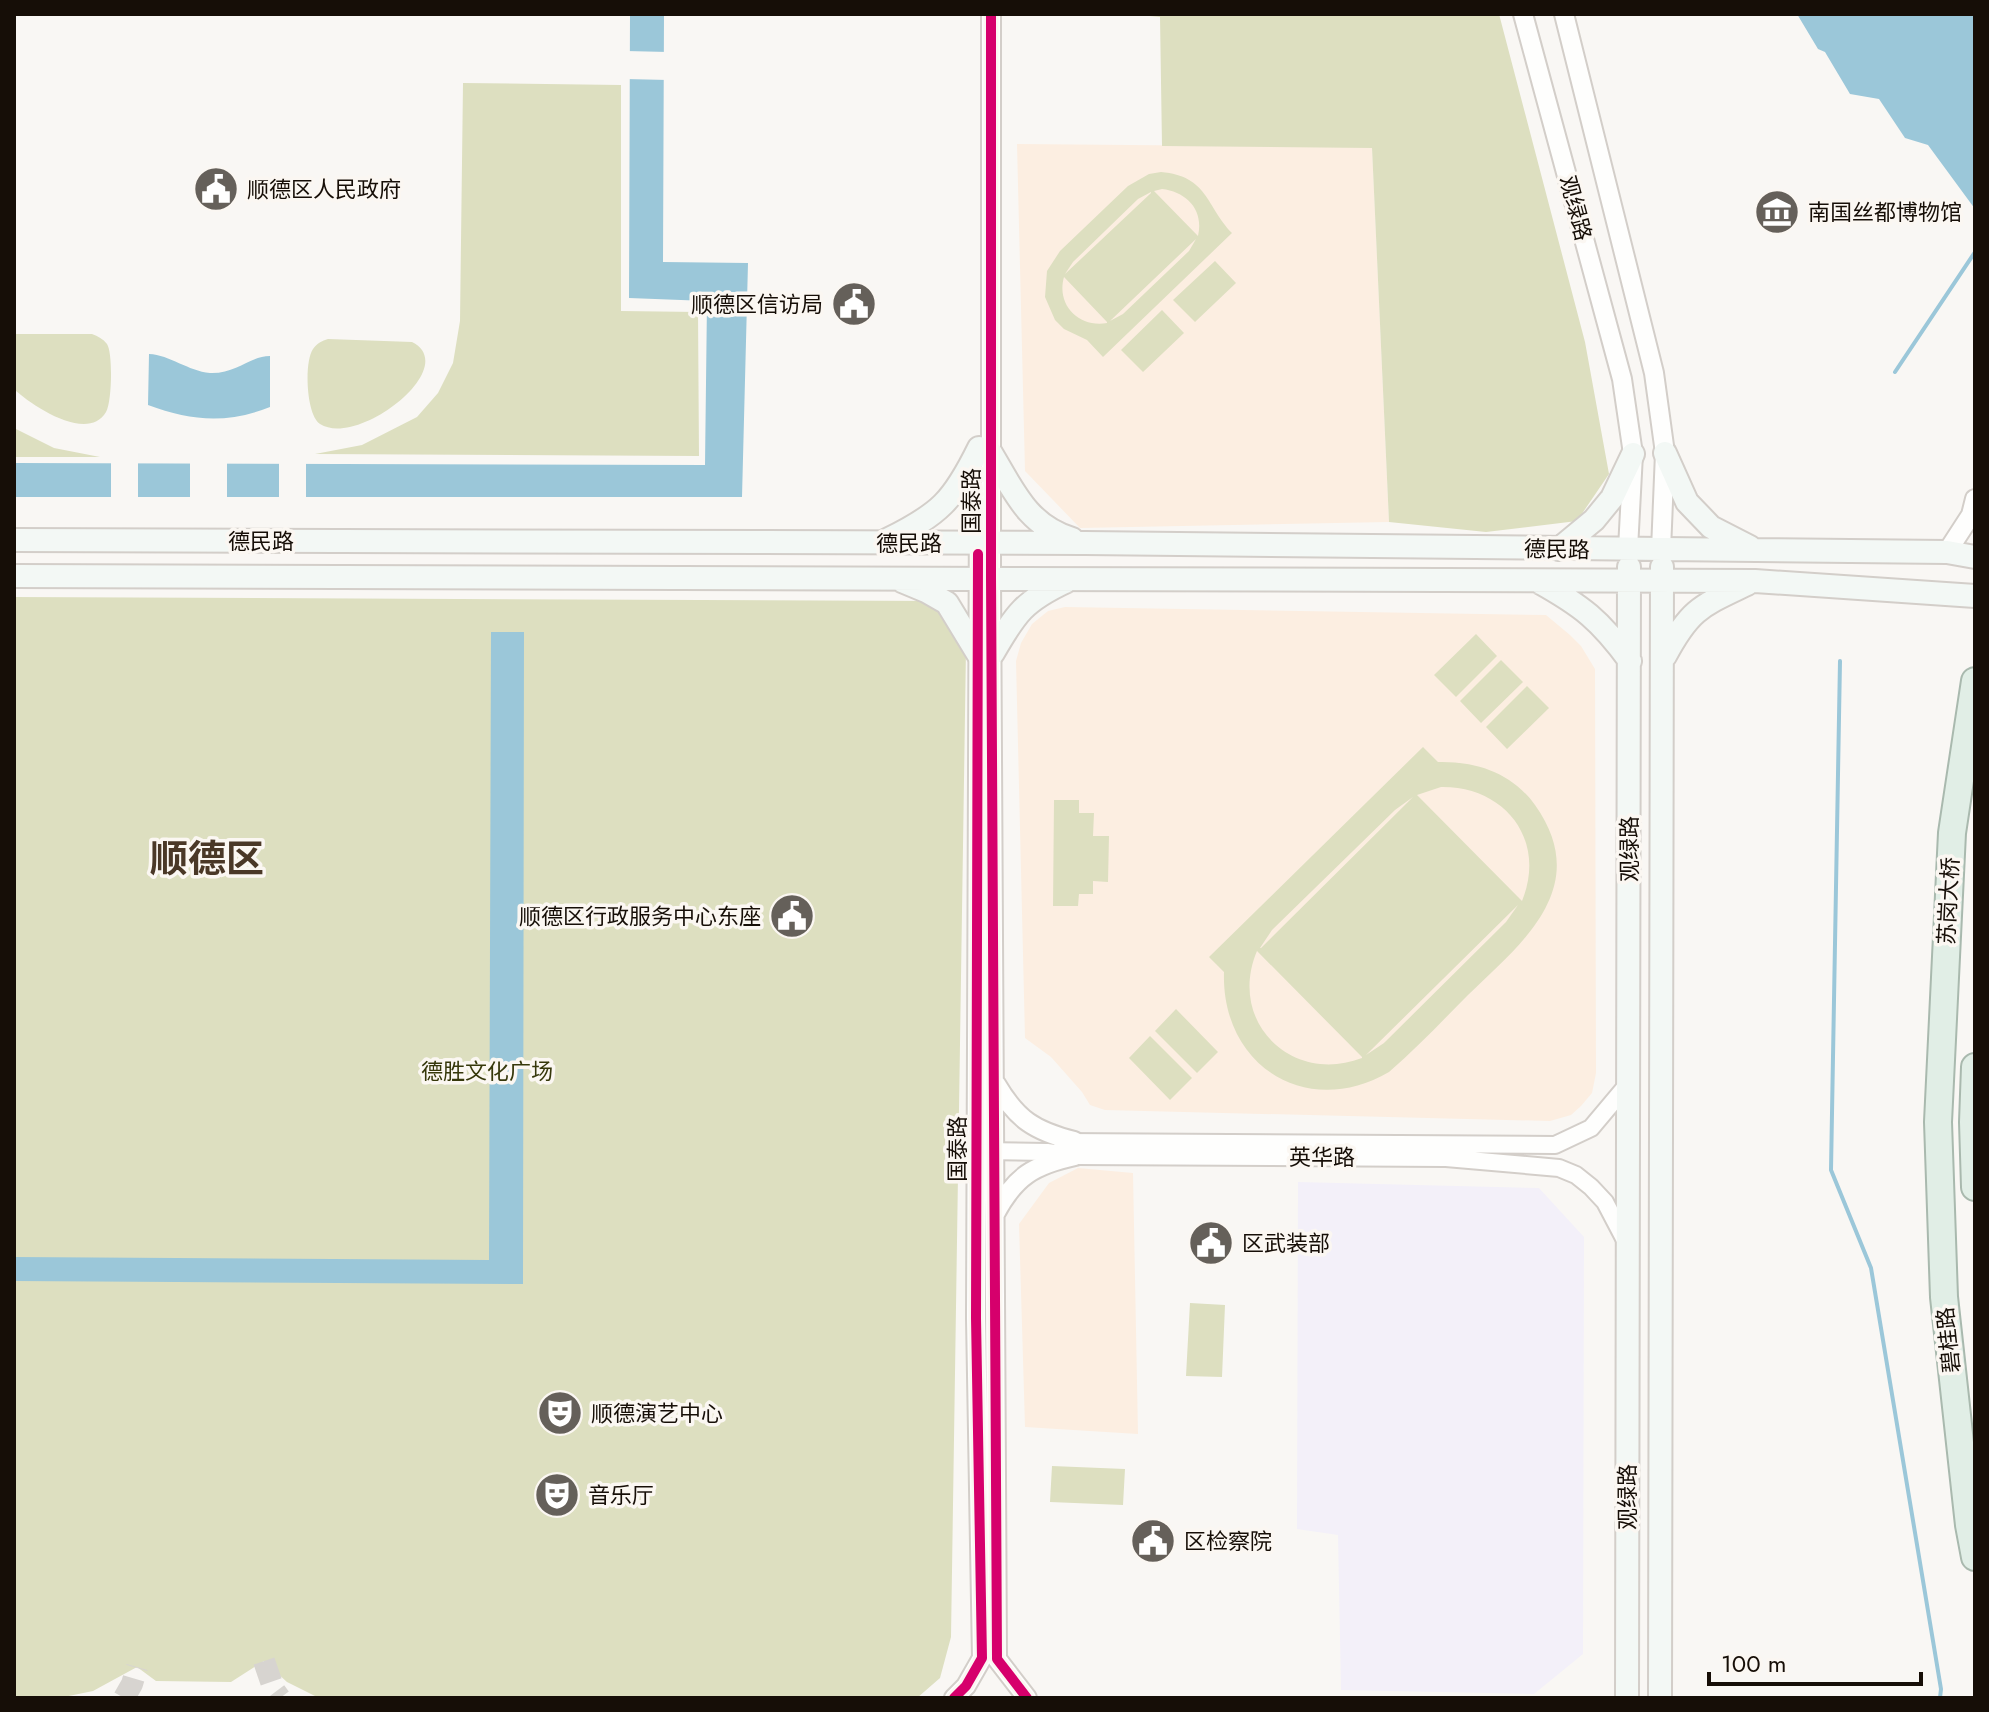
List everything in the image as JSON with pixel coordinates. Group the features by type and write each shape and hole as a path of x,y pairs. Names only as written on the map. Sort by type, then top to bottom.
{"highway":[{"name":"苏岗大桥","path":"1938,1122 1952,833 1975,681"},
{"path":"1975,1067 1975,1187"},
{"name":"碧桂路","path":"1938,1122 1944,1297 1975,1557"}],"main road":[{"path":"882,543 927,520 943,505 985,450 1032,518 1058,535 1085,543"},
{"path":"1665,453 1687,502 1711,527 1755,550"},
{"path":"1559,549 1594,520 1612,498 1633,454"},
{"name":"德民路","path":"14,540 1085,543 1947,552 1975,557"},
{"name":"观绿路","path":"1627,1698 1628,549"},
{"name":"观绿路","path":"1660,1698 1661,550"},
{"path":"14,576 1662,580 1755,581 1975,596"},
{"path":"890,577 947,603 986,654 1022,607 1039,594 1075,577"},
{"path":"1534,580 1581,605 1607,630 1630,661"},
{"path":"1663,661 1679,629 1700,606 1755,581"}],"street":[{"name":"国泰路","path":"982,14 984,577 995,1083 985,1146 994,1216 997,1659 1027,1698"},
{"name":"国泰路","path":"985,450 991,14"},
{"name":"观绿路","path":"1523,14 1622,379 1633,454 1628,549"},
{"name":"观绿路","path":"1564,14 1654,373 1665,453 1661,550"},
{"path":"1947,552 1971,515 1975,499"},
{"name":"国泰路","path":"954,1698 966,1686 982,1658 976,1318 985,1146 986,654"},
{"path":"995,1083 1009,1107 1022,1119 1075,1148"},
{"name":"英华路","path":"985,1146 1047,1152 1075,1148 1555,1145 1591,1128 1628,1084"},
{"path":"994,1216 1006,1193 1026,1174 1075,1148"},
{"name":"英华路","path":"1075,1148 1446,1158 1559,1168 1576,1175 1605,1202 1628,1247"}],"shaded area":[{"path":"1017,144 1372,147 1389,522 1080,528 1025,471"},
{"path":"1065,607 1546,615 1570,635 1595,669 1596,1073 1592,1093 1581,1106 1571,1115 1550,1121 1105,1110 1090,1105 1051,1057 1025,1038 1016,661 1021,643 1032,624 1048,611"},
{"path":"1078,1168 1133,1173 1138,1434 1025,1427 1019,1224 1049,1183"},
{"path":"1298,1182 1539,1188 1584,1237 1583,1654 1534,1694 1341,1690 1338,1535 1297,1529"}],"green space":[{"path":"1128,14 1499,14 1585,342 1609,474 1577,521 1486,532 1389,522 1372,148 1162,146 1160,17"},
{"path":"463,83 621,85 621,311 698,312 699,456 315,454 362,445 417,417 438,393 453,363 460,321"},
{"path":"1161,172 1188,179 1204,194 1232,233 1103,357 1087,340 1064,329 1055,320 1045,297 1047,271 1060,251 1128,186 1149,174","holes":["1154,191 1171,191 1192,204 1198,218 1198,236","1151,192 1065,274 1073,262 1138,199","1196,239 1189,251 1123,314 1110,321","1064,277 1107,323 1097,324 1079,318 1067,305 1062,287"]},
{"path":"1215,261 1236,283 1195,322 1173,300"},
{"path":"1162,310 1184,333 1143,372 1121,350"},
{"path":"14,334 92,334 107,344 111,367 110,398 106,412 98,421 74,423 60,418 14,389"},
{"path":"328,339 412,342 424,354 424,369 415,385 379,415 357,425 337,428 320,424 315,419 309,400 308,365 315,347"},
{"path":"14,428 54,448 100,457 14,457"},
{"name":"德胜文化广场","path":"14,597 936,601 966,648 951,1637 940,1678 917,1698 319,1698 287,1682 264,1661 231,1682 156,1681 137,1667 93,1691 59,1698 14,1698"},
{"path":"1476,634 1497,656 1456,697 1434,675"},
{"path":"1501,660 1523,682 1481,723 1460,701"},
{"path":"1527,686 1549,708 1507,749 1486,727"},
{"path":"1423,747 1438,762 1466,764 1504,777 1535,805 1551,835 1557,862 1554,887 1544,911 1529,933 1389,1072 1358,1085 1328,1090 1300,1086 1275,1075 1253,1058 1237,1034 1227,1005 1224,972 1209,957","holes":["1441,787 1464,789 1484,796 1515,821 1529,857 1528,879 1522,901 1417,795","1413,797 1260,948 1272,930 1395,810","1518,905 1506,922 1384,1043 1366,1055","1257,951 1362,1058 1336,1064 1312,1063 1290,1055 1272,1041 1259,1023 1251,1001 1250,977"]},
{"path":"1054,800 1079,800 1079,813 1094,813 1093,836 1109,836 1108,882 1093,881 1093,894 1079,894 1078,906 1053,906"},
{"path":"1176,1009 1218,1052 1197,1073 1155,1031"},
{"path":"1150,1036 1192,1078 1170,1100 1129,1058"},
{"path":"1190,1303 1225,1305 1222,1377 1186,1376"},
{"path":"1052,1466 1125,1469 1123,1505 1050,1502"}],"water":[{"path":"630,14 664,14 663,262 748,263 742,497 14,497 14,463 705,465 707,301 629,298"},
{"path":"1797,14 1975,14 1975,209 1928,145 1905,138 1879,99 1850,94"},
{"path":"149,354 210,373 228,371 270,356 270,407 239,416 209,418 148,405"},
{"path":"491,632 524,632 523,1284 14,1281 14,1257 489,1260"}],"pier":[{"path":"626,51 668,52 668,80 625,79"},
{"path":"111,459 138,459 138,501 111,501"},
{"path":"190,459 227,459 227,501 190,501"},
{"path":"279,459 306,459 306,501 279,501"}],"waterway":[{"path":"1895,372 1975,252"},
{"path":"1840,661 1831,1170 1871,1268 1941,1689 1940,1698"}],"tunnel":[{"path":"264,1661 280,1698"},
{"path":"124,1698 137,1667"}],"cycle path":[{"path":"991,14 997,1659 1027,1698"},
{"path":"954,1698 966,1686 982,1658 976,1318 978,554"}],"place":[{"name":"顺德区人民政府","path":"216,189"},
{"name":"南国丝都博物馆","path":"1777,212"},
{"name":"顺德区信访局","path":"854,304"},
{"name":"顺德区行政服务中心东座","path":"792,916"},
{"name":"区武装部","path":"1211,1243"},
{"name":"顺德演艺中心","path":"560,1413"},
{"name":"音乐厅","path":"557,1495"},
{"name":"区检察院","path":"1153,1541"}],"district":[{"name":"顺德区","path":"207,858"}]}
